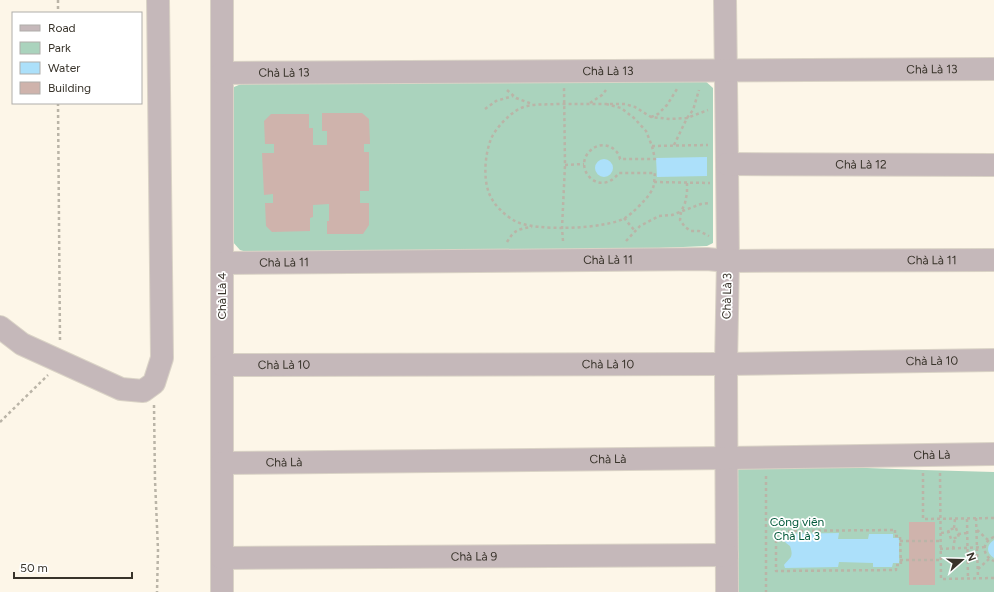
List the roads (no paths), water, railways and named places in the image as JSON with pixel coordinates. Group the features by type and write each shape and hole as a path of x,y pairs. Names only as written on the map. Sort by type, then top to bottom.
{"street":[{"path":"0,327 22,344 121,389 142,391 154,383 162,358 158,0"},
{"name":"Chà Là 4","path":"222,0 222,592"},
{"name":"Chà Là 3","path":"725,0 728,261 726,364 727,592"},
{"name":"Chà Là 13","path":"222,73 994,69"},
{"name":"Chà Là 12","path":"727,164 994,165"},
{"name":"Chà Là 11","path":"222,263 707,259 728,261 994,260"},
{"name":"Chà Là 10","path":"222,365 726,364 994,360"},
{"name":"Chà Là","path":"222,462 726,458 994,454"},
{"name":"Chà Là 9","path":"222,558 727,555"}],"water":[{"path":"707,157 707,176 657,177 656,158"},
{"path":"604,159 610,162 613,168 610,174 604,177 598,174 595,168 598,162"},
{"path":"839,533 838,539 868,539 869,534 893,534 893,538 899,538 899,563 893,563 892,567 873,567 873,563 839,562 838,567 785,568 784,565 791,557 792,553 790,546 782,538 783,534"},
{"path":"994,540 994,558 988,551 988,547"}],"park label":[{"name":"Công viên Chà Là 3","path":"797,529"}]}
